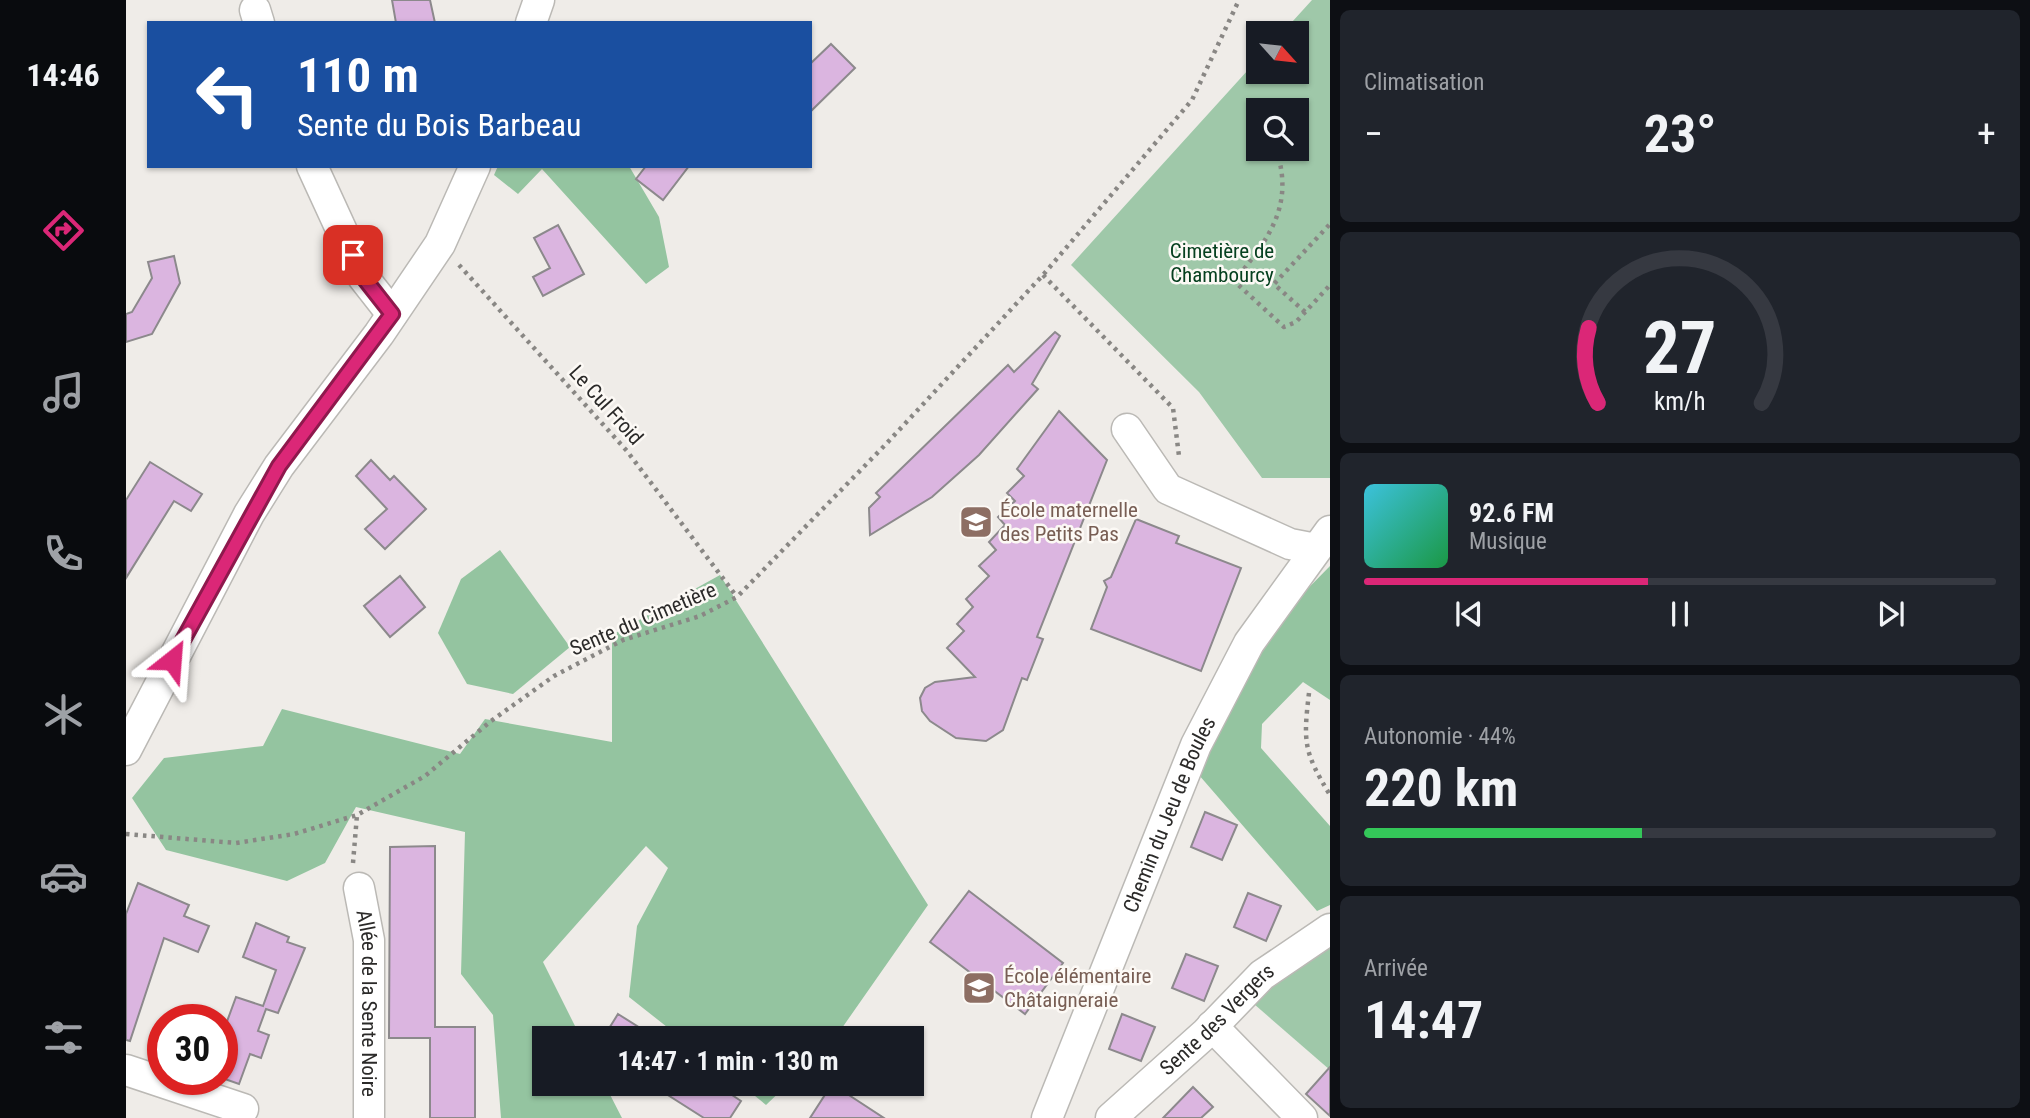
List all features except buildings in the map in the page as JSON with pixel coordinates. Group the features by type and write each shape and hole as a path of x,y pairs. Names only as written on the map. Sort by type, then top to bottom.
{"street":[{"path":"532,21 539,0"},
{"path":"313,168 363,277 392,314"},
{"path":"126,750 249,514 279,466 392,314 440,244 474,168"},
{"path":"1127,429 1168,488 1290,544 1323,540"},
{"name":"Chemin du Jeu de Boules","path":"1047,1118 1196,745 1249,643 1323,540"},
{"name":"Allée de la Sente Noire","path":"359,888 369,940 369,1118"},
{"name":"Sente des Vergers","path":"1111,1118 1212,1026 1262,975 1330,929"},
{"path":"1212,1026 1302,1118"},
{"path":"126,1070 243,1109"}],"path":[{"name":"Sente du Cimetière","path":"126,834 236,843 294,834 357,816 425,776 491,721 554,676 623,640 700,616 737,597 887,443 1043,275 1192,100 1239,0"},
{"path":"1280,161 1284,200 1272,228 1234,281 1284,327 1296,322 1330,285"},
{"path":"1305,312 1275,284 1330,224"},
{"name":"Le Cul Froid","path":"440,244 627,450 737,597"},
{"path":"1043,275 1172,408 1180,461 1168,488"},
{"path":"1308,693 1306,749 1313,768 1330,795"},
{"path":"357,816 353,862 359,888"}],"green space":[{"name":"Cimetière de Chambourcy","path":"1312,0 1330,0 1330,478 1262,478 1199,392 1071,265 1246,72 1246,84 1309,84 1309,21 1293,21"},
{"path":"497,168 630,168 659,217 669,267 646,284 542,169 518,194 494,175"},
{"path":"500,550 570,647 513,694 467,684 438,633 461,579"},
{"path":"1330,566 1330,700 1303,682 1262,724 1261,748 1330,826 1330,905 1317,911 1192,767 1272,625"},
{"path":"720,575 928,905 843,1026 666,1026 629,997 637,926 668,868 646,846 543,962 575,1026 532,1026 532,1096 611,1096 622,1118 501,1118 493,1015 461,974 465,832 356,807 325,863 287,881 166,850 132,798 164,758 263,746 282,709 460,754 485,719 612,742 612,635"},
{"path":"1330,941 1330,1070 1254,1004 1272,985"},
{"path":"755,1096 775,1096 766,1105"}],"place":[{"name":"École maternelle des Petits Pas","path":"976,522"},
{"name":"École élémentaire Châtaigneraie","path":"979,988"}],"route":[{"path":"172,660 249,514 279,466 392,314 363,277 353,255"}]}
